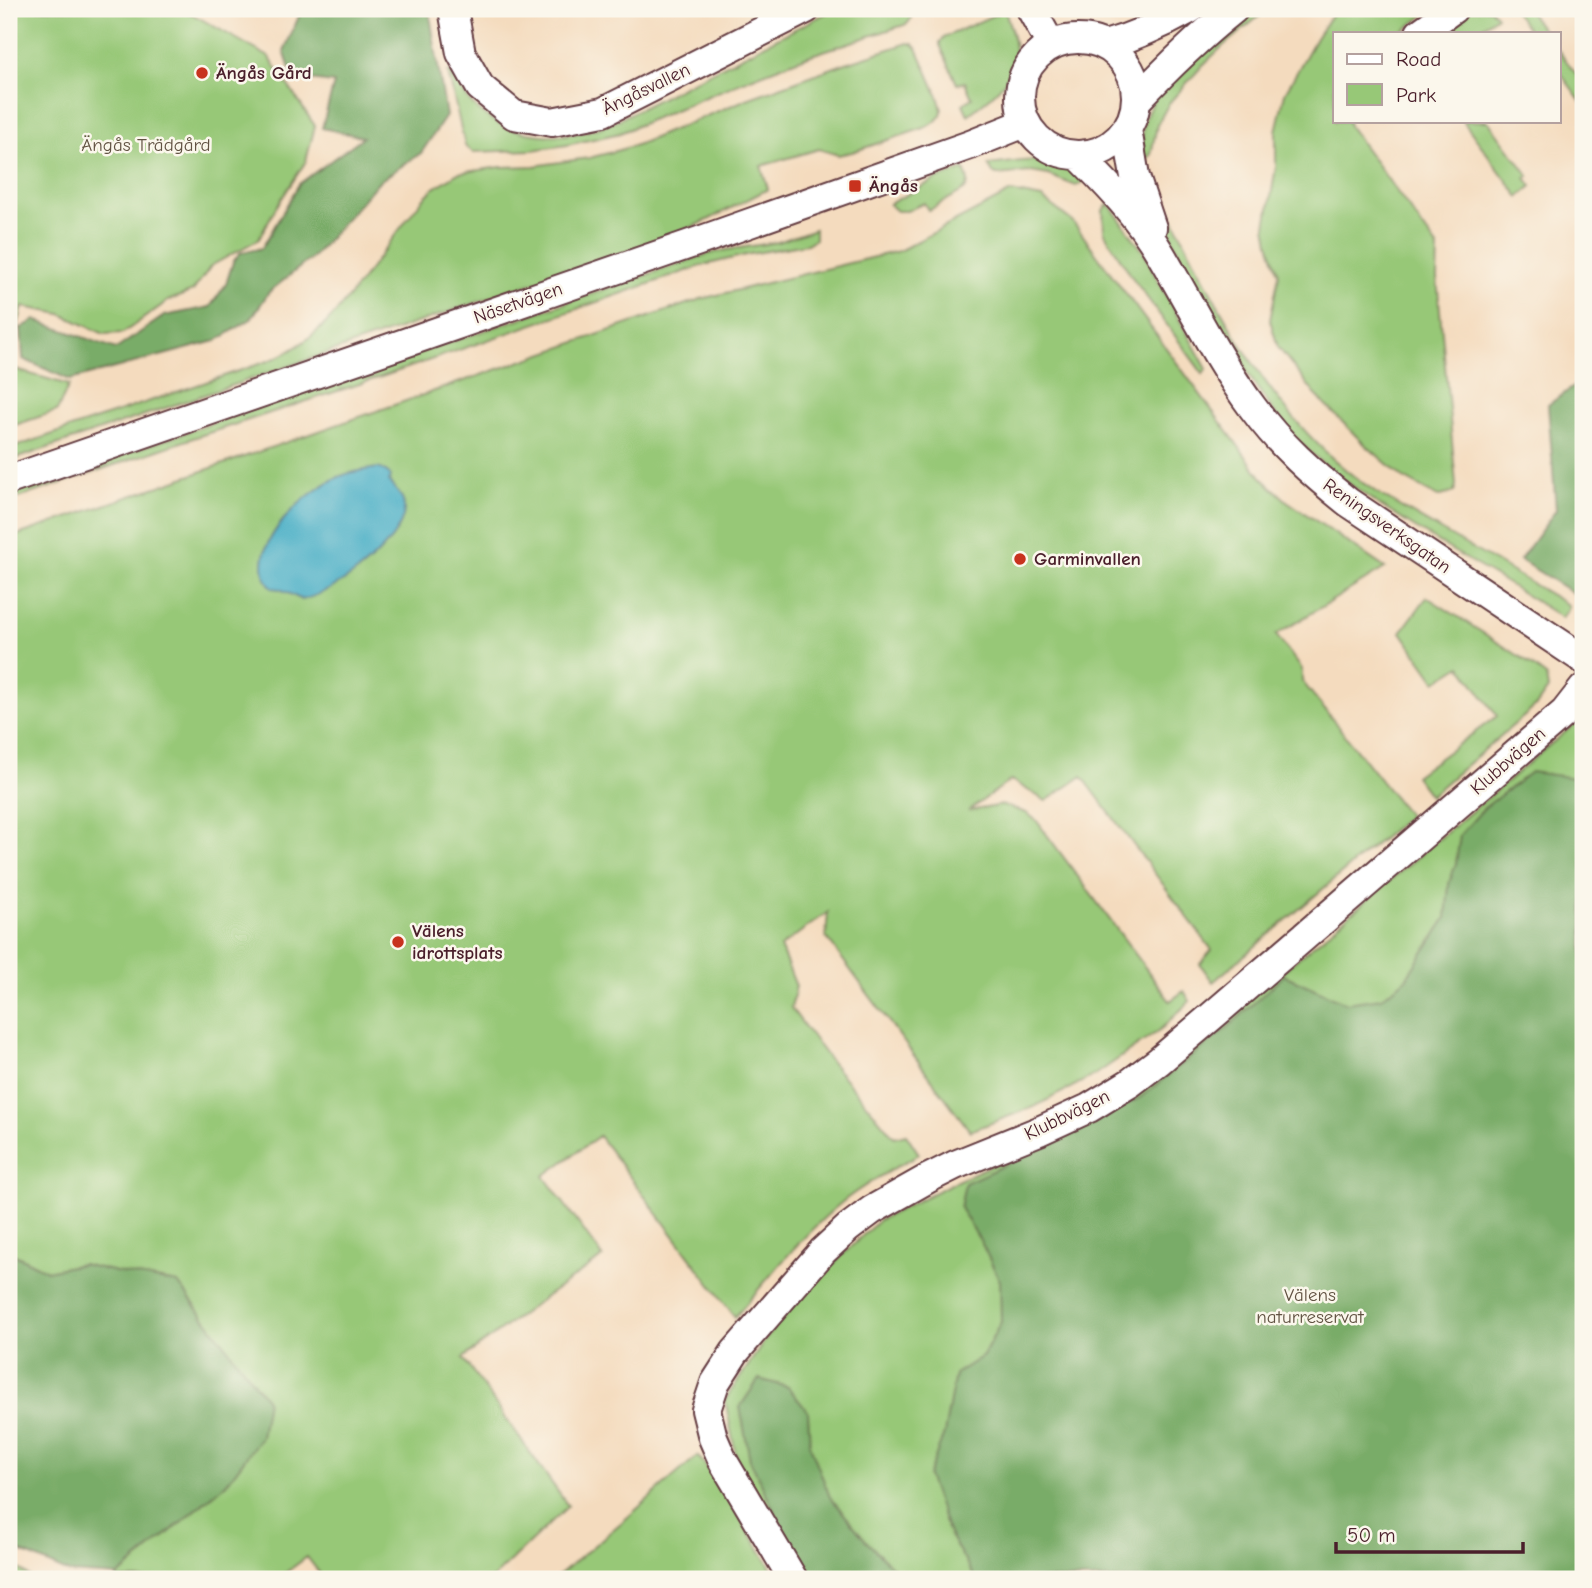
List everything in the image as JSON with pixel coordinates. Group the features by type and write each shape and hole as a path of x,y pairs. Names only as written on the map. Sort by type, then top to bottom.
{"street":[{"name":"Ängåsvallen","path":"453,9 461,53 480,87 514,115 552,122 603,112 806,9"},
{"path":"1031,9 1051,45"},
{"path":"1105,45 1161,25 1190,9"},
{"path":"1136,101 1172,63 1234,9"},
{"path":"1421,32 1453,9"},
{"path":"1087,38 1105,45 1119,55 1129,68 1135,84 1136,101 1127,129 1117,140 1092,153 1062,153 1047,147 1034,136 1025,123 1020,106 1020,88 1025,70 1036,55 1051,45 1069,39 1087,38"},
{"name":"Näsetvägen","path":"9,480 699,241 957,150 1025,123"},
{"name":"Reningsverksgatan","path":"1127,129 1135,177 1159,251"},
{"name":"Reningsverksgatan","path":"1078,155 1134,216 1159,251 1227,370 1254,409 1312,473 1348,502 1583,659"},
{"name":"Klubbvägen","path":"793,1579 723,1461 713,1438 706,1410 715,1384 735,1352 823,1251 872,1210 955,1165 1039,1132 1089,1108 1160,1061 1565,712 1583,688"}],"green space":[{"name":"Ängås Trädgård","path":"15,9 183,9 269,57 315,126 306,161 259,239 211,266 193,291 168,301 123,333 104,334 61,314 23,307 9,357 9,15"},
{"path":"302,9 429,9 446,116 421,153 378,182 315,255 269,292 251,319 216,341 70,380 23,359 21,328 35,320 116,349 164,316 210,307 226,284 233,262 240,253 262,248 299,184 363,137 322,128 334,83 293,78 284,51"},
{"path":"834,9 909,9 911,18 904,25 805,57 620,133 532,150 473,152 465,146 448,72 451,72 472,104 487,117 504,126 540,135 578,133 614,122"},
{"path":"1076,9 1159,9 1137,17 1108,20"},
{"path":"1248,9 1268,9 1224,45 1169,103 1157,125 1151,155 1143,160 1143,126 1157,95 1230,23"},
{"path":"1338,9 1433,9 1401,32 1333,32 1333,122 1348,122 1438,248 1437,278 1456,485 1454,492 1438,497 1402,477 1361,441 1315,394 1278,347 1270,320 1279,274 1266,226 1276,167 1276,131 1285,93 1333,12"},
{"path":"1471,9 1491,9 1497,16 1475,32 1439,32"},
{"path":"1513,9 1527,9 1544,32 1530,32"},
{"path":"1005,10 1015,55 1010,74 998,90 968,115 963,104 972,98 965,82 957,84 940,42 945,37"},
{"path":"908,43 917,48 942,110 935,122 924,128 852,152 838,155 819,149 761,166 768,189 704,222 655,242 9,461 9,449 268,361 300,345 337,311 422,200 433,189 458,173 534,166 616,151 747,99"},
{"path":"1560,52 1583,83 1583,104 1560,72"},
{"path":"1464,122 1489,122 1529,176 1526,178 1532,186 1519,197"},
{"path":"1041,160 1065,166 1084,181 1076,186 1048,175 1031,172 996,175 988,165 1022,161"},
{"path":"964,169 968,182 964,190 931,209 928,210 924,203 907,211 897,211 889,204 936,179"},
{"path":"1154,180 1235,336 1285,408 1314,440 1346,470 1380,495 1568,605 1562,618 1381,506 1329,469 1293,435 1259,391 1204,301 1158,208 1149,184"},
{"name":"Välens idrottsplats","path":"1011,192 1042,198 1073,222 1262,478 1287,501 1385,568 1276,635 1302,669 1302,681 1409,816 1213,982 1200,964 1212,950 1082,776 1046,801 1011,780 968,811 1003,805 1026,813 1036,820 1170,1001 1184,991 1190,1001 1160,1030 1095,1075 1036,1106 970,1131 826,937 828,912 780,947 796,986 791,1008 831,1062 894,1137 906,1134 919,1154 881,1175 830,1212 735,1317 599,1136 544,1176 603,1257 463,1358 568,1506 492,1579 324,1579 307,1557 277,1579 116,1579 226,1484 116,1272 82,1264 47,1271 9,1252 9,538 701,299 899,251"},
{"path":"1109,204 1145,254 1207,369 1203,374 1132,277 1107,237 1103,210"},
{"path":"815,229 815,239 807,244 701,266 384,376 9,501 9,493 708,254 778,242"},
{"path":"9,368 69,385 57,411 9,427"},
{"path":"1583,380 1583,599 1520,560 1556,510 1548,405"},
{"path":"1427,597 1546,676 1548,689 1536,706 1430,796 1415,776 1497,716 1461,666 1436,682 1401,632"},
{"name":"Välens naturreservat","path":"1583,717 1583,1579 804,1579 738,1466 725,1400 778,1321 879,1220 1139,1093"},
{"name":"Välens naturreservat","path":"1531,772 1583,779 1583,1579 976,1579 949,1534 928,1476 944,1434 955,1374 983,1356 1001,1322 1000,1281 960,1208 965,1183 1064,1138 1141,1097 1227,1028 1284,975 1346,1003 1381,998 1405,980 1446,918 1449,884 1456,863 1460,835 1484,808"},
{"path":"9,1252 47,1271 82,1264 178,1283 267,1400 261,1437 226,1484 118,1576 69,1573 9,1546"},
{"path":"759,1379 788,1387 808,1412 810,1445 830,1497 868,1543 905,1579 811,1579 780,1524 750,1460 740,1407"},
{"path":"697,1456 728,1497 778,1579 554,1579 628,1517"},
{"path":"9,1562 33,1579 9,1579"}],"water":[{"path":"378,468 391,476 389,481 402,498 404,510 401,523 383,548 347,579 311,597 302,600 272,588 264,574 263,559 276,529 288,515 328,482 350,473"}],"place":[{"name":"Ängås Gård","path":"202,73"},
{"name":"Ängås","path":"855,186"},
{"name":"Garminvallen","path":"1020,559"},
{"name":"Välens idrottsplats","path":"398,942"}]}
